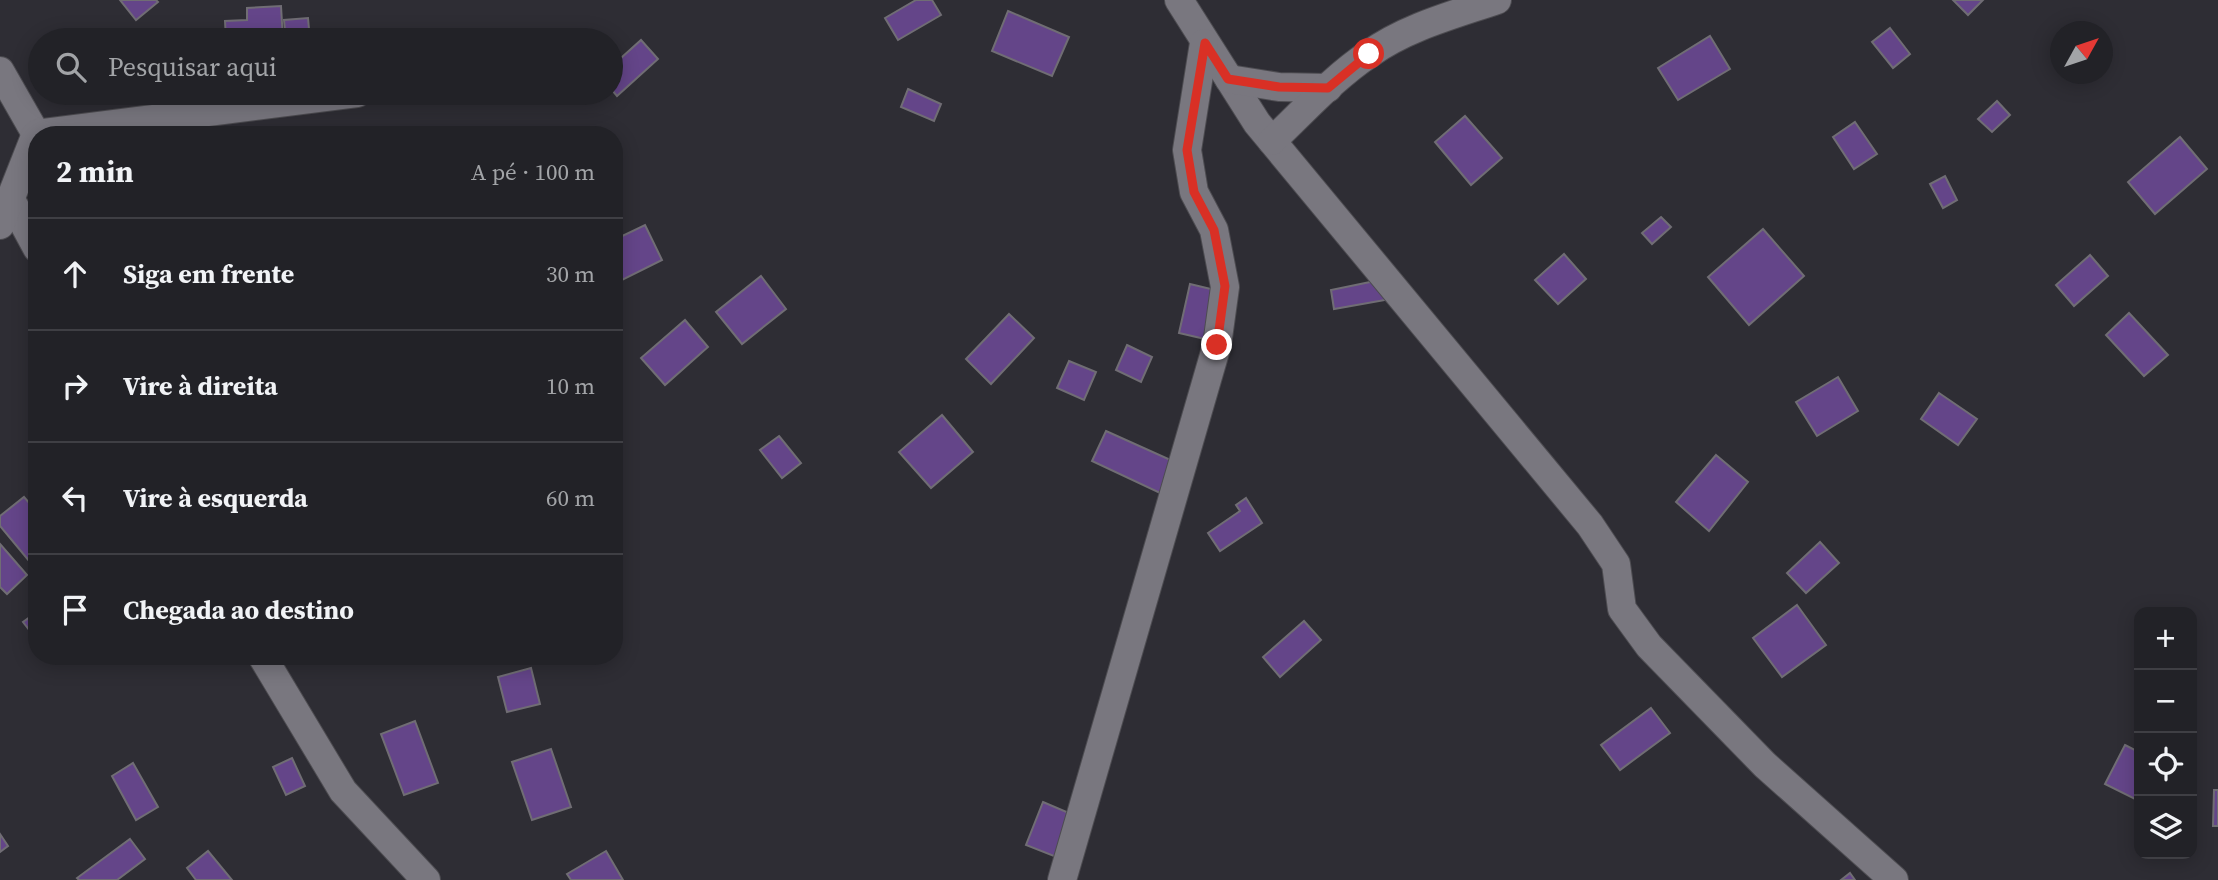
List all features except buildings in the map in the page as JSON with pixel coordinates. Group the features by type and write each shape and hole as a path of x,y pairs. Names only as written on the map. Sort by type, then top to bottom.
{"street":[{"path":"1179,0 1257,123 1590,525 1616,565 1622,609 1648,646 1765,765 1894,880"},
{"path":"1272,141 1369,54 1420,25 1497,0"},
{"path":"1062,880 1217,345 1225,286 1214,230 1194,192 1187,150 1205,43"},
{"path":"0,71 31,126"},
{"path":"1228,79 1279,87 1328,88"},
{"path":"99,126 263,105"},
{"path":"28,154 5,213 28,238"},
{"path":"267,665 343,791 426,880"}],"route":[{"path":"1217,345 1225,286 1214,230 1194,192 1187,150 1205,43 1228,79 1279,87 1328,88 1369,54"}]}
